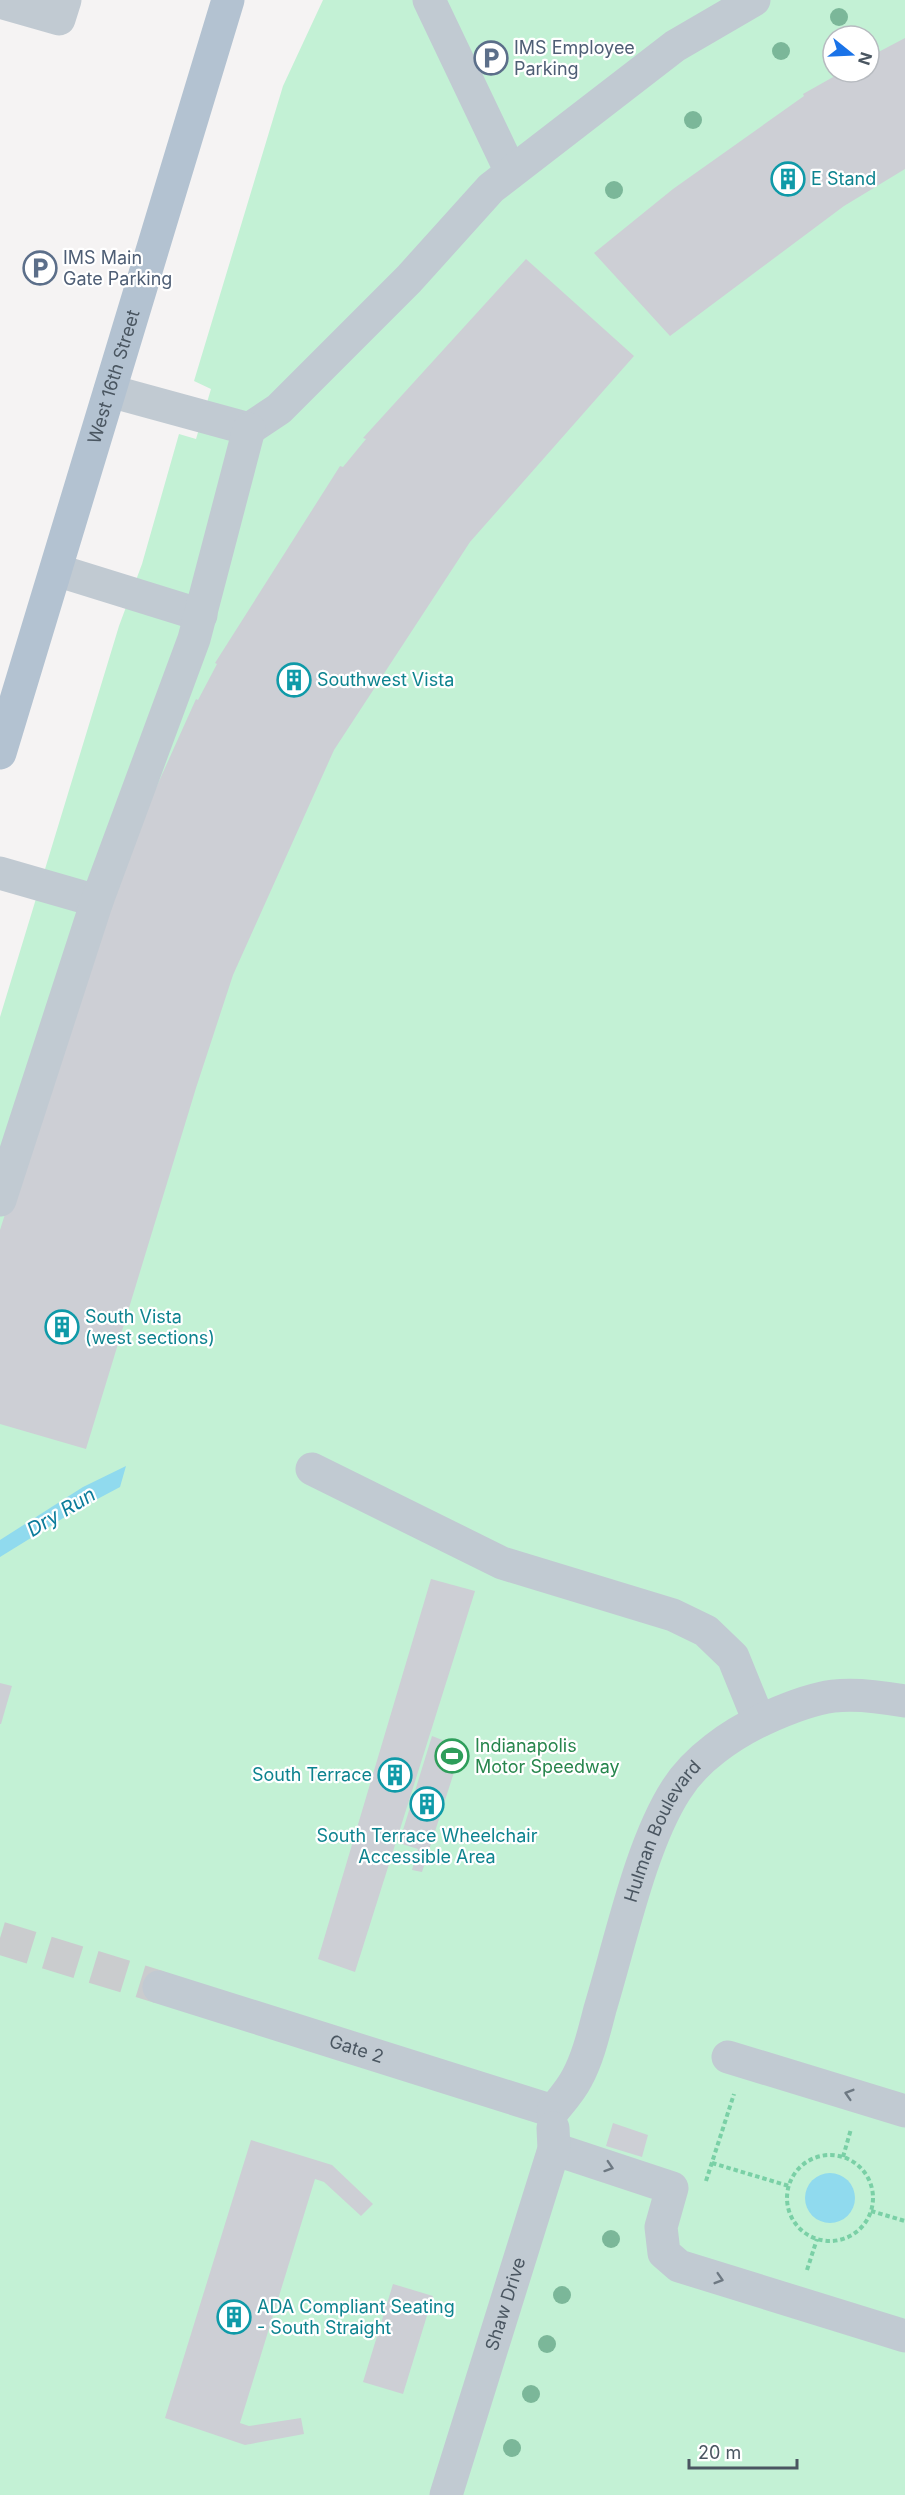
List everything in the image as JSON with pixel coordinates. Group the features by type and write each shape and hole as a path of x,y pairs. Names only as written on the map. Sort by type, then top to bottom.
{"main road":[{"name":"West 16th Street","path":"0,753 228,0"}],"street":[{"path":"0,2 59,19 65,0"},
{"path":"429,0 511,172"},
{"path":"0,1200 97,901 192,646 249,429 279,409 409,279 491,188 675,46 754,0"},
{"path":"110,391 249,429"},
{"path":"56,570 201,615"},
{"path":"0,873 97,901"},
{"path":"312,1469 502,1563 673,1615 706,1631 733,1657 759,1721"},
{"name":"Hulman Boulevard","path":"553,2111 577,2079 655,1832 676,1789 702,1760 732,1737 759,1721 824,1696 865,1694 905,1701"},
{"name":"Gate 2","path":"159,1987 553,2111"},
{"path":"728,2056 905,2111"},
{"name":"Shaw Drive","path":"446,2495 554,2149 553,2111"},
{"path":"554,2149 672,2188 661,2227 664,2253 679,2266 905,2336"}],"path":[{"path":"706,2183 731,2102"},
{"path":"843,2157 852,2128"},
{"path":"829,2155 843,2157 864,2172 873,2197 871,2211 856,2233 831,2241 817,2239 796,2224 787,2199 789,2186 804,2164 829,2155"},
{"path":"712,2163 789,2186"},
{"path":"871,2211 905,2221"},
{"path":"805,2277 817,2239"}],"green space":[{"name":"Indianapolis Motor Speedway","path":"323,0 905,0 905,2495 0,2495 0,1017 119,626 142,564 179,434 196,439 211,389 194,381 283,86"}],"water":[{"name":"Dry Run","path":"126,1466 120,1487 73,1512 0,1557 0,1540 83,1487"},
{"path":"830,2173 848,2180 855,2198 848,2216 830,2223 812,2216 805,2198 812,2180"}],"building":[{"name":"E Stand","path":"905,38 905,169 844,206 670,336 594,253 673,189 804,96 803,94 821,84 881,84 881,51"},
{"name":"Southwest Vista","path":"526,259 634,356 470,542 334,750 233,975 196,1088 86,1449 0,1424 0,1230 102,908 196,699 198,700 217,664 215,663 340,466 343,467 366,439 363,438"},
{"name":"South Terrace","path":"431,1579 475,1591 355,1972 318,1959"},
{"path":"0,1683 12,1686 1,1724 0,1724"},
{"name":"South Terrace Wheelchair Accessible Area","path":"432,1736 445,1741 439,1761 456,1766 422,1872 412,1870 418,1849 399,1843"},
{"path":"613,2123 648,2135 642,2157 606,2146"},
{"name":"ADA Compliant Seating - South Straight","path":"251,2140 332,2165 373,2204 361,2216 324,2182 315,2179 240,2423 249,2426 301,2418 304,2434 245,2445 165,2418"},
{"path":"393,2284 433,2296 403,2394 363,2382"}],"tunnel":[{"path":"0,1938 159,1987"}],"place":[{"name":"IMS Employee Parking","path":"491,58"},
{"name":"E Stand","path":"788,179"},
{"name":"IMS Main Gate Parking","path":"40,268"},
{"name":"Southwest Vista","path":"294,680"},
{"name":"South Vista (west sections)","path":"62,1327"},
{"name":"Indianapolis Motor Speedway","path":"452,1756"},
{"name":"South Terrace","path":"395,1775"},
{"name":"South Terrace Wheelchair Accessible Area","path":"427,1804"},
{"name":"ADA Compliant Seating - South Straight","path":"234,2317"}]}
